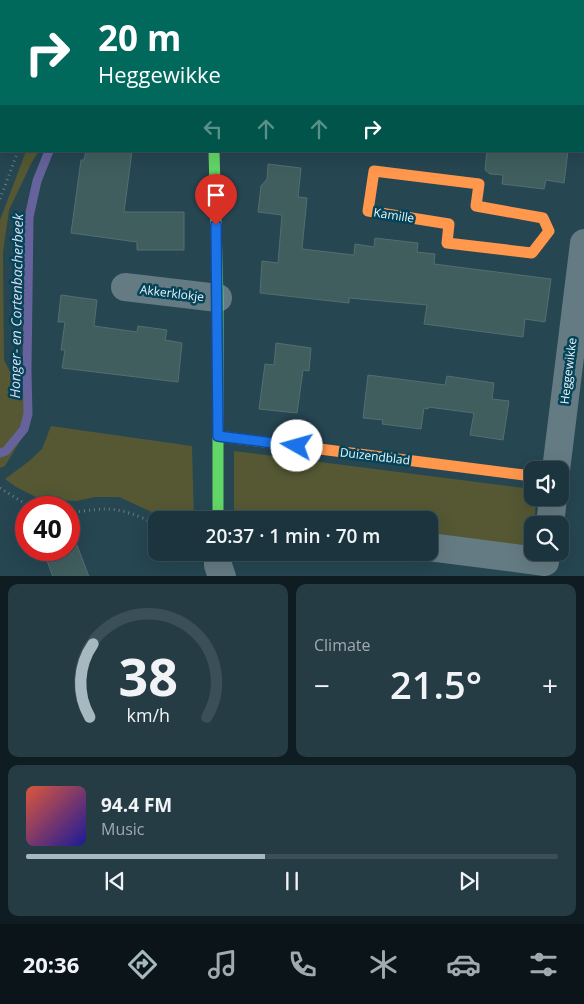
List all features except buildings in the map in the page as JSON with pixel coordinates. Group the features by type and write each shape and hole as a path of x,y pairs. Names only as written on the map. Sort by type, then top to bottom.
{"street":[{"path":"214,152 218,298 218,511"},
{"name":"Kamille","path":"374,171 480,184 476,206 543,218 549,231 532,253 447,243 449,224 368,211 374,171"},
{"path":"549,231 584,237"},
{"name":"Heggewikke","path":"558,461 575,389 584,243"},
{"name":"Akkerklokje","path":"126,287 218,298"},
{"name":"Duizendblad","path":"218,436 524,475"},
{"path":"438,548 544,564"},
{"path":"218,561 222,576"}],"path":[{"path":"0,198 18,152"},
{"path":"0,488 15,497"},
{"path":"80,511 113,508 131,512 148,520"}],"green space":[{"path":"26,152 38,152 9,210 3,252 4,360 30,411 26,431 5,466 0,468 0,220"},
{"path":"51,426 192,446 194,511 149,511 119,497 95,497 80,500 80,496 34,496 5,479 42,449"},
{"path":"234,451 524,488 524,506 536,506 535,516 524,516 524,548 438,537 438,511 234,511"}],"waterway":[{"name":"Honger- en Cortenbacherbeek","path":"0,453 6,451 24,429 28,414 29,217 37,181 49,152"}],"traffic: fast":[{"path":"214,152 218,298 218,511"}],"traffic: slow":[{"path":"374,171 479,184 476,206 543,218 549,231 532,253 447,243 449,224 368,211 374,171"},
{"path":"218,436 524,475"}],"route":[{"path":"216,225 218,436 297,446"}]}
